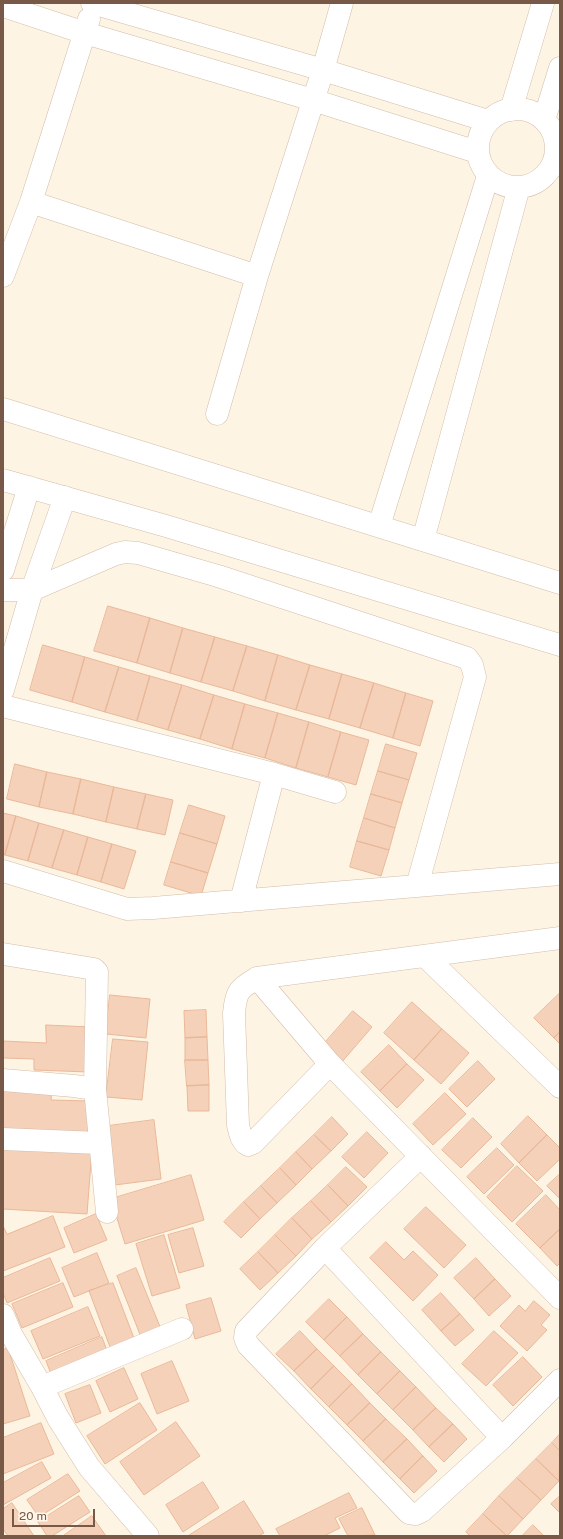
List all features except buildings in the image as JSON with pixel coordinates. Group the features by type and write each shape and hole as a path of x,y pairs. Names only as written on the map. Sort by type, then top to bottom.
{"street":[{"path":"3,276 31,202 85,33 93,3 323,70 488,121"},
{"path":"216,414 257,276 323,70 342,3"},
{"path":"511,110 543,3"},
{"path":"3,6 85,33 313,100 477,152"},
{"path":"544,120 560,68"},
{"path":"517,108 530,111 542,117 551,127 558,142 554,162 554,175 525,187 512,187 499,184 488,176 481,165 477,152 478,139 483,127 488,121 504,111 511,110 517,108"},
{"path":"380,526 488,176"},
{"path":"422,540 519,187"},
{"path":"31,202 257,276"},
{"path":"3,409 560,583"},
{"path":"3,480 166,526 560,645"},
{"path":"3,570 29,487"},
{"path":"65,497 32,590 3,690 5,699 3,706 274,774 335,792"},
{"path":"3,590 32,590 116,554 125,552 138,553 218,576 467,658 472,665 475,677 417,886"},
{"path":"241,901 274,774"},
{"path":"3,871 127,909 241,901 560,874"},
{"path":"330,1064 253,1143 248,1145 245,1143 238,1125 234,1013 235,1001 239,990 257,978 426,957 560,938"},
{"path":"3,954 94,969 97,972 95,1089 100,1124 99,1143 107,1212"},
{"path":"426,957 560,1088"},
{"path":"257,978 330,1064 560,1298"},
{"path":"3,1080 95,1089"},
{"path":"3,1139 99,1143"},
{"path":"421,1156 324,1248 246,1331 245,1338 248,1345 409,1513 416,1514 422,1511 502,1438 560,1380"},
{"path":"324,1248 502,1438"},
{"path":"6,1329 42,1388 58,1418 89,1467 148,1536"},
{"path":"42,1388 182,1329"}]}
